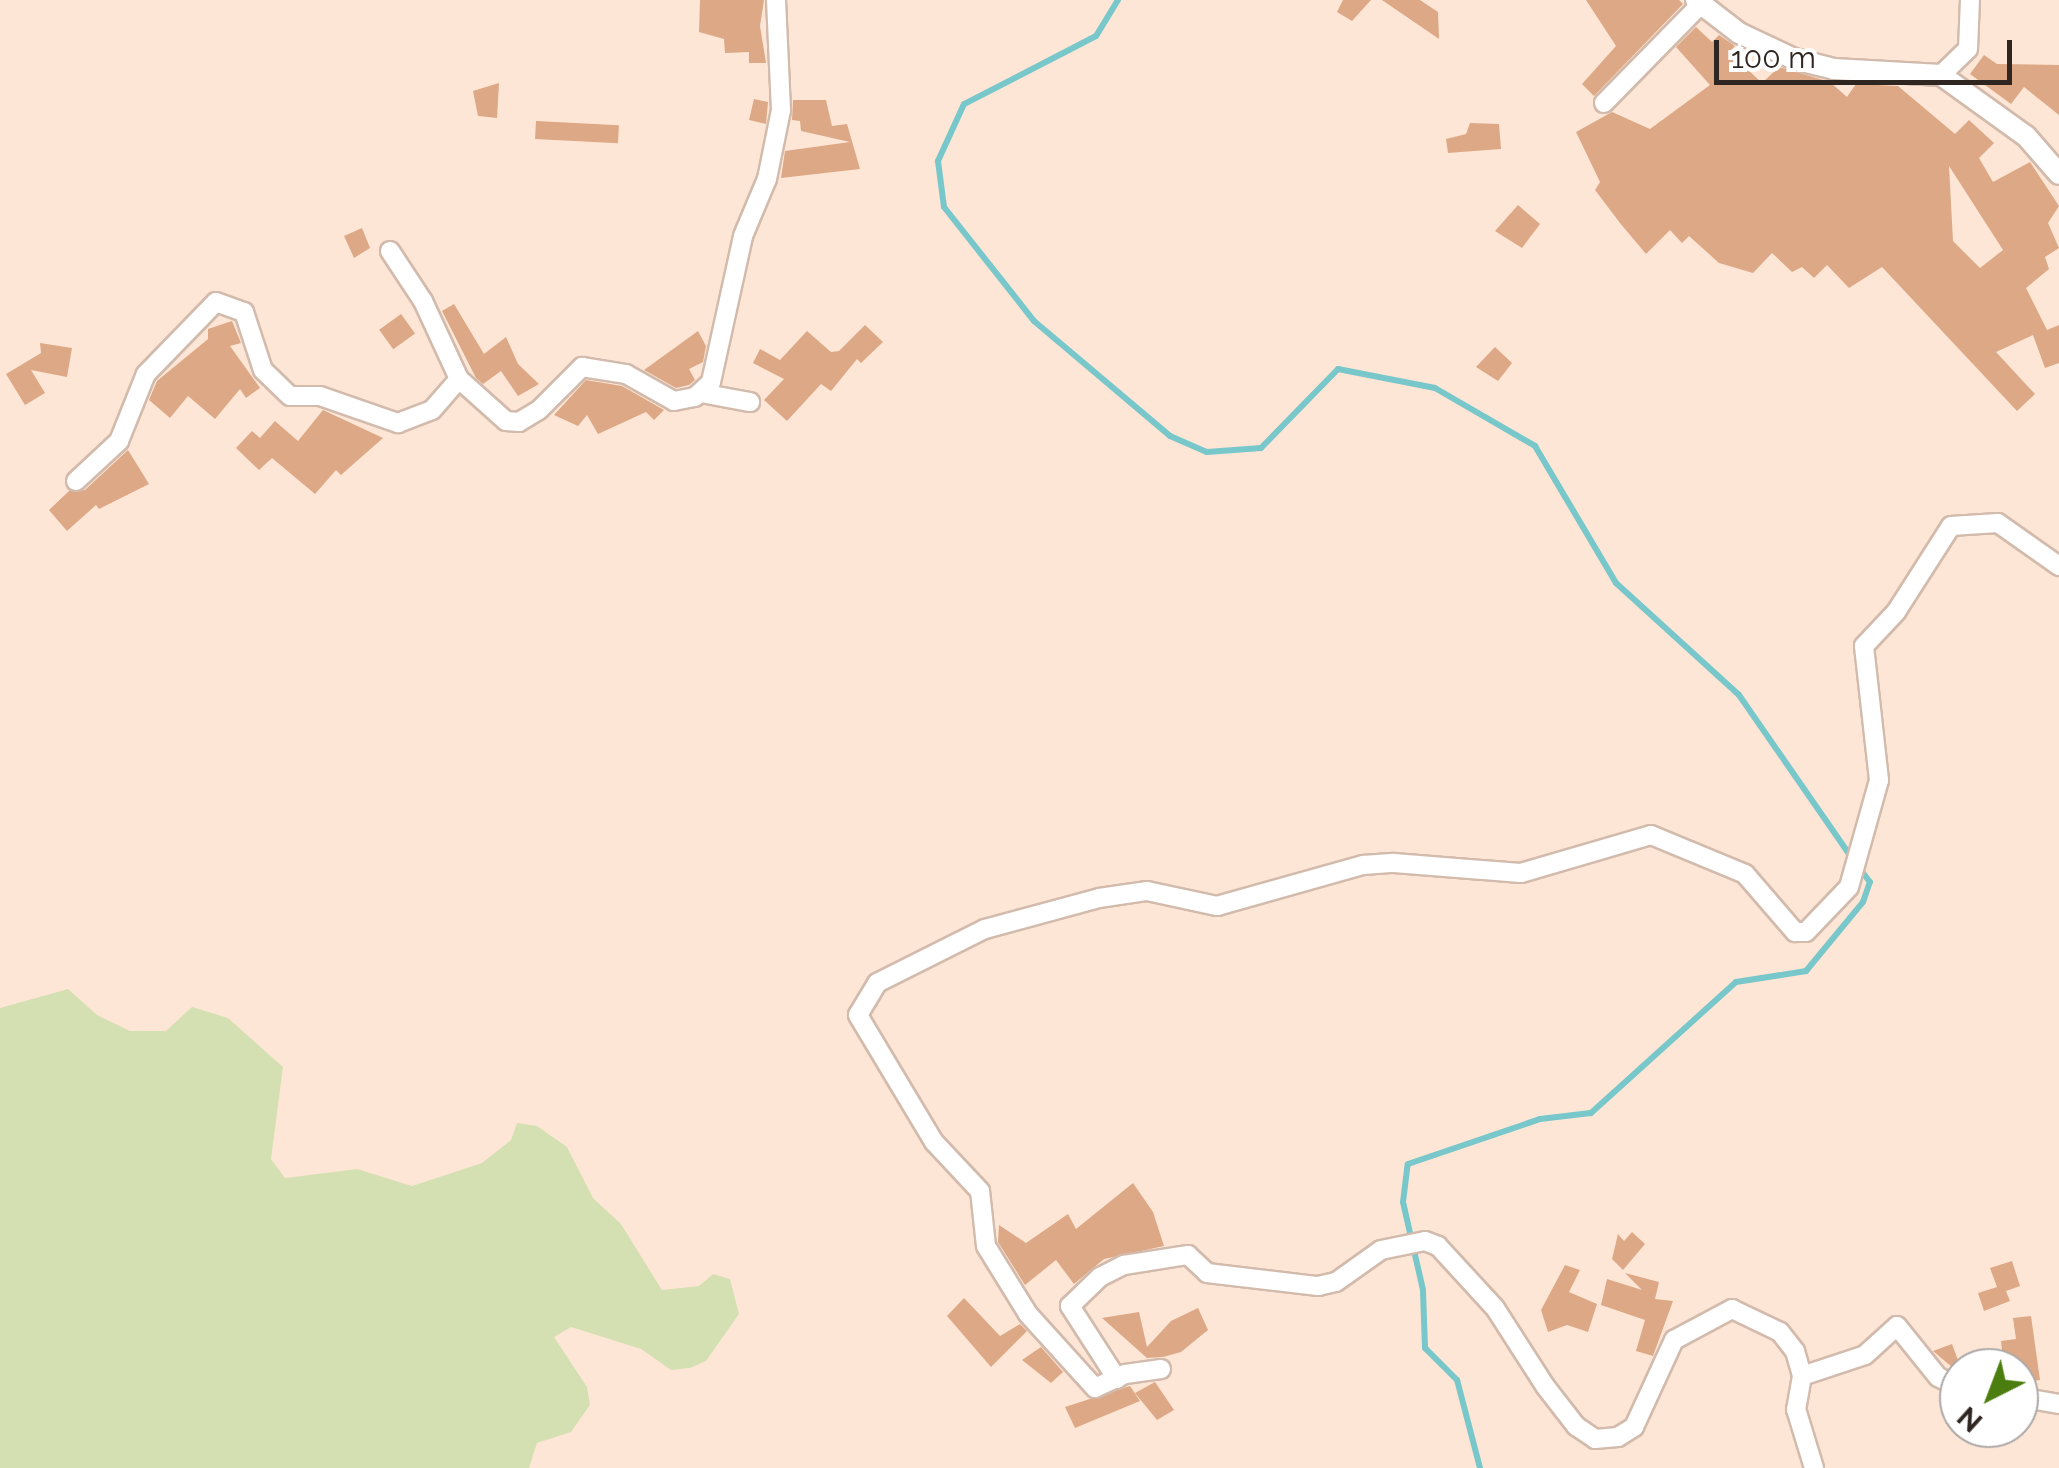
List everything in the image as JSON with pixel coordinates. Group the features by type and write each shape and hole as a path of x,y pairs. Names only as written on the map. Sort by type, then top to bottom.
{"street":[{"path":"702,393 711,382 743,236 767,179 778,127 776,0"},
{"path":"1941,74 1968,49 1970,0"},
{"path":"1604,103 1698,2 1749,39 1794,59 1834,69 1941,74 1994,109 2059,174"},
{"path":"390,251 423,302 458,379 510,423 539,410 582,368 626,374 674,402 702,393 750,402"},
{"path":"76,481 120,441 146,374 216,302 244,312 264,370 290,396 320,396 398,423 432,410 458,379"},
{"path":"1161,1369 1092,1387 994,1264 980,1191 934,1142 858,1015 878,982 985,928 1099,898 1147,891 1217,906 1363,865 1521,873 1651,835 1745,874 1799,934 1831,911 1852,876 1880,764 1862,649 1896,612 1942,533 1972,520 1998,523 2059,566"},
{"path":"1117,1379 1070,1306 1100,1276 1124,1264 1188,1255 1207,1274 1302,1288 1336,1282 1382,1250 1418,1241 1438,1246 1495,1308 1545,1386 1576,1426 1595,1438 1618,1437 1634,1427 1674,1340 1728,1309 1755,1315 1780,1332 1795,1350 1802,1376 1796,1409 1814,1468"},
{"path":"1802,1376 1865,1355 1897,1326 1939,1377"}],"green space":[{"path":"68,989 97,1015 130,1031 166,1031 192,1007 228,1018 283,1067 271,1159 285,1178 357,1169 412,1186 482,1163 511,1140 517,1123 537,1126 567,1147 593,1198 621,1224 662,1290 699,1286 713,1274 730,1279 739,1314 706,1361 690,1368 671,1370 641,1349 571,1327 554,1337 587,1387 590,1405 571,1432 537,1443 529,1468 0,1468 0,1008"}],"building":[{"path":"700,0 764,0 760,26 766,63 749,63 749,52 725,53 724,39 699,32"},
{"path":"1343,0 1371,0 1352,21 1337,12"},
{"path":"1382,0 1420,0 1438,12 1439,39"},
{"path":"1586,0 1679,0 1683,4 1594,96 1582,84 1616,46"},
{"path":"1696,27 1712,42 1719,35 1735,46 1729,52 1762,83 1779,67 1830,82 1847,97 1856,84 1898,86 1955,134 1969,120 1994,143 1979,158 1993,182 2030,162 2059,206 2048,223 2059,248 2045,257 2049,269 2026,288 2047,330 2059,325 2059,363 2045,368 2033,335 1996,352 2035,394 2017,411 1882,267 1849,288 1827,265 1814,278 1802,267 1792,272 1772,253 1753,273 1719,263 1689,236 1682,243 1670,230 1646,254 1595,190 1600,182 1576,132 1612,112 1650,129 1710,85 1676,47","holes":["1949,166 2003,250 1980,268 1953,241"]},
{"path":"1984,55 1997,64 2059,65 2059,115 2024,87 2011,104 1970,74"},
{"path":"499,83 497,118 478,116 473,91"},
{"path":"754,99 768,102 766,124 749,120"},
{"path":"793,100 826,100 832,126 847,124 860,169 781,178 785,151 850,142 801,131 800,121 792,120"},
{"path":"536,121 619,125 618,143 535,139"},
{"path":"1470,123 1499,124 1501,149 1448,153 1446,139 1466,134"},
{"path":"1518,205 1540,224 1522,248 1495,231"},
{"path":"362,228 370,248 354,258 344,236"},
{"path":"454,304 484,354 506,337 518,364 539,384 518,396 501,371 483,384 476,378 442,311"},
{"path":"401,314 415,333 393,349 379,330"},
{"path":"232,321 241,343 230,346 260,388 246,398 240,389 215,419 188,396 170,418 149,400 157,381 208,339 208,329"},
{"path":"865,325 883,342 861,363 857,359 831,391 821,384 787,421 764,400 784,379 753,363 760,349 780,360 807,331 831,352 839,351"},
{"path":"698,331 706,346 703,362 689,369 695,380 689,385 676,388 644,370"},
{"path":"40,343 72,348 67,377 31,370 45,393 25,405 6,374 41,353"},
{"path":"1495,347 1512,363 1498,381 1476,367"},
{"path":"586,380 622,386 664,410 654,420 646,412 598,434 587,415 578,426 554,415"},
{"path":"323,410 383,438 341,475 336,470 315,494 272,458 259,470 236,448 252,431 260,438 275,421 298,441"},
{"path":"128,450 149,484 99,509 96,505 67,531 49,510 69,491 85,490"},
{"path":"1133,1183 1153,1212 1164,1246 1104,1259 1074,1284 1056,1260 1025,1285 998,1242 999,1225 1026,1243 1068,1214 1076,1229"},
{"path":"1632,1232 1645,1244 1623,1270 1612,1259 1618,1234 1624,1241"},
{"path":"2012,1261 2020,1286 2006,1291 2010,1301 1984,1311 1978,1293 1997,1287 1990,1268"},
{"path":"1565,1265 1580,1270 1569,1292 1597,1304 1588,1332 1567,1325 1548,1332 1541,1310"},
{"path":"1625,1273 1659,1282 1655,1299 1673,1301 1653,1356 1636,1351 1645,1320 1601,1305 1607,1279 1642,1290"},
{"path":"964,1298 1000,1336 1020,1324 1027,1331 991,1367 947,1316"},
{"path":"1198,1308 1208,1330 1181,1352 1163,1357 1147,1358 1102,1318 1139,1312 1147,1347 1171,1321"},
{"path":"2031,1316 2036,1348 2002,1348 2001,1341 2016,1339 2013,1318"},
{"path":"1041,1347 1063,1372 1051,1383 1022,1360"},
{"path":"1155,1382 1174,1410 1157,1420 1135,1393"},
{"path":"1130,1386 1140,1401 1075,1428 1065,1407"}],"waterway":[{"path":"1118,0 1096,36 964,104 938,161 944,207 1034,321 1170,436 1207,452 1261,448 1338,369 1435,388 1535,446 1616,583 1739,695 1852,858"},
{"path":"1480,1468 1457,1380 1425,1348 1423,1290 1403,1202 1408,1164 1540,1119 1591,1113 1736,982 1806,971 1863,902 1870,882 1859,868"}]}
